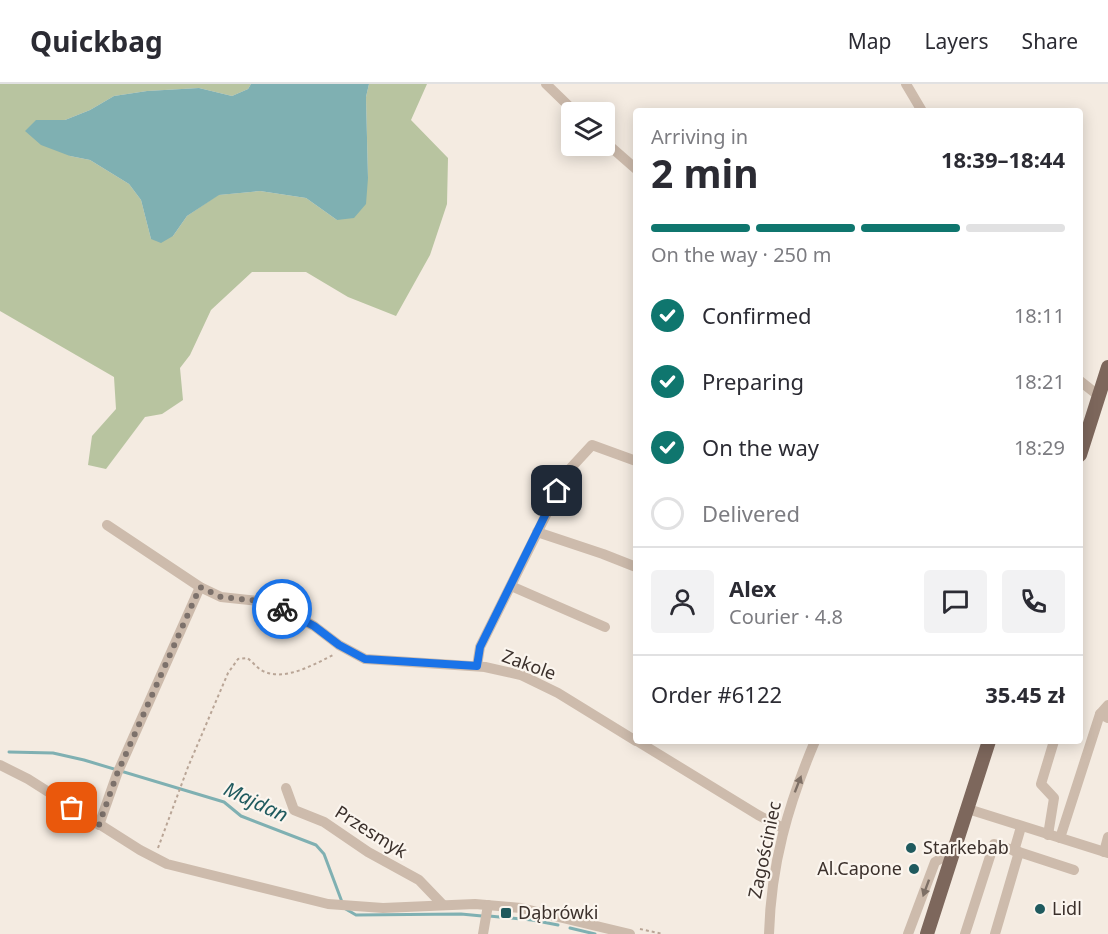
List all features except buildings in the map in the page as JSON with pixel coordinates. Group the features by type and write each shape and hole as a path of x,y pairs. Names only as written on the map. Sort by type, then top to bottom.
{"main road":[{"path":"1083,445 1103,390 1108,367"},
{"path":"927,934 988,744"}],"street":[{"path":"546,84 565,102"},
{"path":"906,84 920,108"},
{"path":"615,151 633,166"},
{"path":"1083,384 1087,388 1103,390"},
{"path":"477,666 480,647 568,471 592,445 633,460"},
{"name":"Zakole","path":"108,525 200,587 221,597 259,601 278,606 365,659 477,666 521,675 558,693 633,739"},
{"path":"537,532 633,566"},
{"path":"511,586 605,627"},
{"path":"99,825 118,771 200,587"},
{"path":"1060,838 1108,705"},
{"name":"Zagościniec","path":"769,934 768,910 783,828 814,744"},
{"path":"1048,835 1054,798 1041,784 1053,744"},
{"name":"Zakole","path":"653,745 758,815 783,828"},
{"path":"0,765 28,779 99,825 167,864 342,905 383,908 443,906 487,912 521,908 630,934"},
{"name":"Przesmyk","path":"286,788 294,810 324,822 368,852 419,880 443,906"},
{"path":"968,809 1106,852 1108,837"},
{"path":"995,934 1022,827"},
{"path":"965,934 994,844 1074,870"},
{"path":"908,934 935,862 954,851"},
{"path":"483,934 487,912"}],"path":[{"path":"154,858 228,673 238,659 247,658 261,670 273,674 293,673 345,648"}],"green space":[{"path":"0,84 251,84 248,89 232,96 199,88 147,91 114,96 90,110 65,120 37,120 70,156 90,160 129,184 141,200 151,239 173,236 187,216 218,195 260,191 306,198 337,220 368,178 366,97 369,84 427,84 411,120 448,158 447,204 430,255 396,316 348,297 306,272 252,272 211,310 190,355 180,368 183,400 162,414 145,417 106,469 88,465 92,436 116,409 114,377 0,311"}],"water":[{"path":"251,84 369,84 366,97 368,178 366,204 354,218 337,220 306,198 260,191 219,195 187,216 173,236 161,243 151,239 141,200 129,184 90,160 70,156 41,145 25,131 36,120 65,120 90,110 114,96 147,91 199,88 232,96 248,89"}],"waterway":[{"name":"Majdan","path":"9,752 53,753 84,760 224,802 241,816 316,845 324,854 342,902"},
{"name":"Majdan","path":"344,908 356,915 461,914 482,916"},
{"name":"Majdan","path":"489,916 558,925"},
{"name":"Majdan","path":"570,928 595,934"}],"way so far":[{"path":"72,808 99,825 117,774 200,587 221,597 259,601 282,609"}],"place":[{"name":"Starkebab","path":"911,848"},
{"name":"Al.Capone","path":"914,869"},
{"name":"Lidl","path":"1040,909"},
{"name":"Dąbrówki","path":"506,913"}],"route":[{"path":"282,609 314,626 339,645 365,659 477,666 480,647 557,491"}]}
